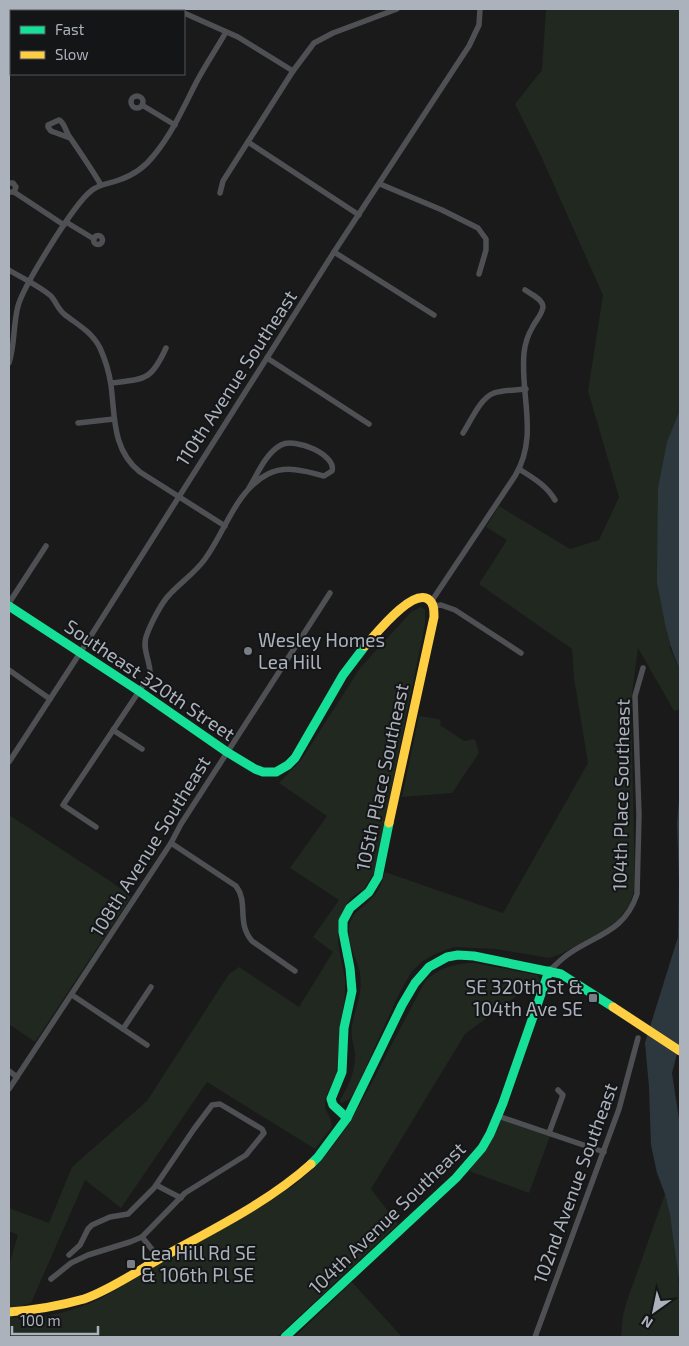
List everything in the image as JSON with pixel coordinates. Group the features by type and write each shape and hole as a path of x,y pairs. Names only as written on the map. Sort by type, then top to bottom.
{"street":[{"path":"220,193 223,181 307,51 319,39 397,9"},
{"name":"110th Avenue Southeast","path":"9,762 334,252 475,36 479,25 480,9"},
{"path":"185,13 226,32 293,71"},
{"path":"9,363 18,304 29,282 65,224 91,190 126,178 140,169 155,154 175,125 198,78 226,32"},
{"path":"142,105 175,125"},
{"path":"70,138 101,185"},
{"path":"248,142 359,215"},
{"path":"9,183 13,183 16,186 11,192 94,239"},
{"path":"380,184 442,210 478,228 486,240 486,250 479,274"},
{"path":"334,252 434,315"},
{"path":"9,270 48,294 61,311 91,335 102,355 111,383 114,419 122,450 129,462 140,472 225,526"},
{"path":"521,653 455,610 432,604 519,469 525,455 527,441 525,348 530,331 543,308 541,301 525,290"},
{"path":"111,383 140,380 148,375 158,366 166,348"},
{"path":"267,358 369,424"},
{"path":"463,433 481,405 491,395 526,389"},
{"path":"78,423 114,419"},
{"path":"96,826 63,805 150,672 145,640 164,600 197,570 266,460 279,445 295,442 311,448 332,462 332,471 324,476 296,469 284,469 275,471 262,478 249,488"},
{"path":"519,469 550,490 555,500"},
{"path":"9,604 46,546"},
{"name":"108th Avenue Southeast","path":"9,1089 171,844 181,824 330,592"},
{"name":"Southeast 320th Street","path":"9,604 227,752 255,769 263,772 276,772 288,765 298,754 344,673 366,645 412,599 424,597 432,604"},
{"name":"105th Place Southeast","path":"346,1118 332,1105 331,1100 342,1074 344,1028 352,991 343,921 350,908 369,892 378,877 397,781 432,627 434,612 432,604"},
{"name":"104th Place Southeast","path":"549,971 570,953 602,936 621,922 633,906 637,894 639,815 635,696 643,668"},
{"path":"9,670 50,699"},
{"path":"113,730 142,749"},
{"path":"171,844 236,886 242,902 245,931 252,941 295,971"},
{"path":"9,1312 41,1310 86,1298 258,1204 290,1182 318,1157 346,1118 409,992 422,973 447,957 458,955 474,956 561,974 680,1051"},
{"name":"104th Avenue Southeast","path":"285,1337 471,1163 487,1142 549,971"},
{"path":"123,1029 151,987"},
{"path":"72,995 147,1045"},
{"name":"102nd Avenue Southeast","path":"536,1337 619,1109 638,1038"},
{"path":"9,1071 17,1077"},
{"path":"549,1133 563,1095 558,1090"},
{"path":"51,1279 88,1255 142,1237 185,1193 246,1155 264,1133 262,1129 215,1103 194,1128 156,1185 132,1212 110,1217 92,1225 88,1228 80,1245 69,1255"},
{"path":"498,1116 604,1152"},
{"path":"156,1185 180,1198"},
{"path":"142,1237 158,1258"}],"shaded area":[{"path":"546,9 680,9 680,652 669,646 680,670 680,709 674,711 638,648 631,701 635,887 630,904 618,920 605,930 561,954 549,958 496,949 454,947 423,961 412,971 399,994 355,1091 350,1099 341,1103 340,1100 349,1083 354,1065 355,1053 352,1030 361,981 359,967 351,946 349,935 350,923 354,915 376,893 385,872 503,913 588,763 574,678 572,649 479,584 507,540 486,527 499,506 570,549 599,540 619,497 588,391 603,295 541,156 515,104 542,70"},
{"path":"680,410 680,670 665,624 657,582 658,488 667,442"},
{"path":"421,607 425,610 425,624 375,871 364,889 347,903 339,928 338,943 345,979 345,994 336,1076 325,1101 325,1108 332,1127 315,1149 207,1082 121,1208 85,1180 31,1303 16,1308 9,1306 9,1265 18,1235 9,1231 9,1208 49,1223 72,1167 147,1101 229,974 239,967 299,1007 333,952 313,937 339,900 290,868 327,816 279,783 302,759 360,668 411,612"},
{"path":"419,716 438,719 441,722 440,725 464,741 475,739 479,753 452,793 402,797"},
{"path":"680,788 680,1041 672,1073 680,1126 680,1286 670,1215 657,1173 651,1145 645,1043 678,937 677,823"},
{"path":"9,815 110,881 131,897 35,1042 9,1024"},
{"path":"474,963 537,975 540,979 539,988 521,987 518,995 465,1034 371,1189 398,1224 277,1337 9,1337 9,1317 21,1318 56,1314 100,1299 293,1186 321,1160 343,1133 361,1103 426,980 448,967"},
{"path":"501,1120 550,1136 529,1193 469,1171 486,1148"},
{"path":"665,1194 673,1230 677,1265 680,1337 621,1337 623,1315 627,1301"},
{"path":"352,1282 402,1337 294,1337 299,1333"}],"traffic: fast":[{"path":"9,606 139,691 227,752 263,772 276,772 295,758 343,675 365,646"},
{"path":"347,1118 333,1105 331,1099 342,1072 344,1028 352,991 343,921 350,908 369,892 378,877 389,823"},
{"path":"311,1164 347,1118 402,1005 415,983 429,967 447,957 458,955 474,956 561,974 613,1007"},
{"path":"285,1337 456,1178 482,1148 503,1103 549,971"}],"traffic: slow":[{"path":"365,646 403,606 421,598 428,599 431,603 434,609 434,617 389,823"},
{"path":"613,1007 680,1051"},
{"path":"9,1312 65,1304 103,1291 257,1204 276,1192 311,1164"}],"place":[{"name":"Wesley Homes Lea Hill","path":"248,651"},
{"name":"SE 320th St & 104th Ave SE","path":"593,998"},
{"name":"Lea Hill Rd SE & 106th Pl SE","path":"131,1264"}]}
